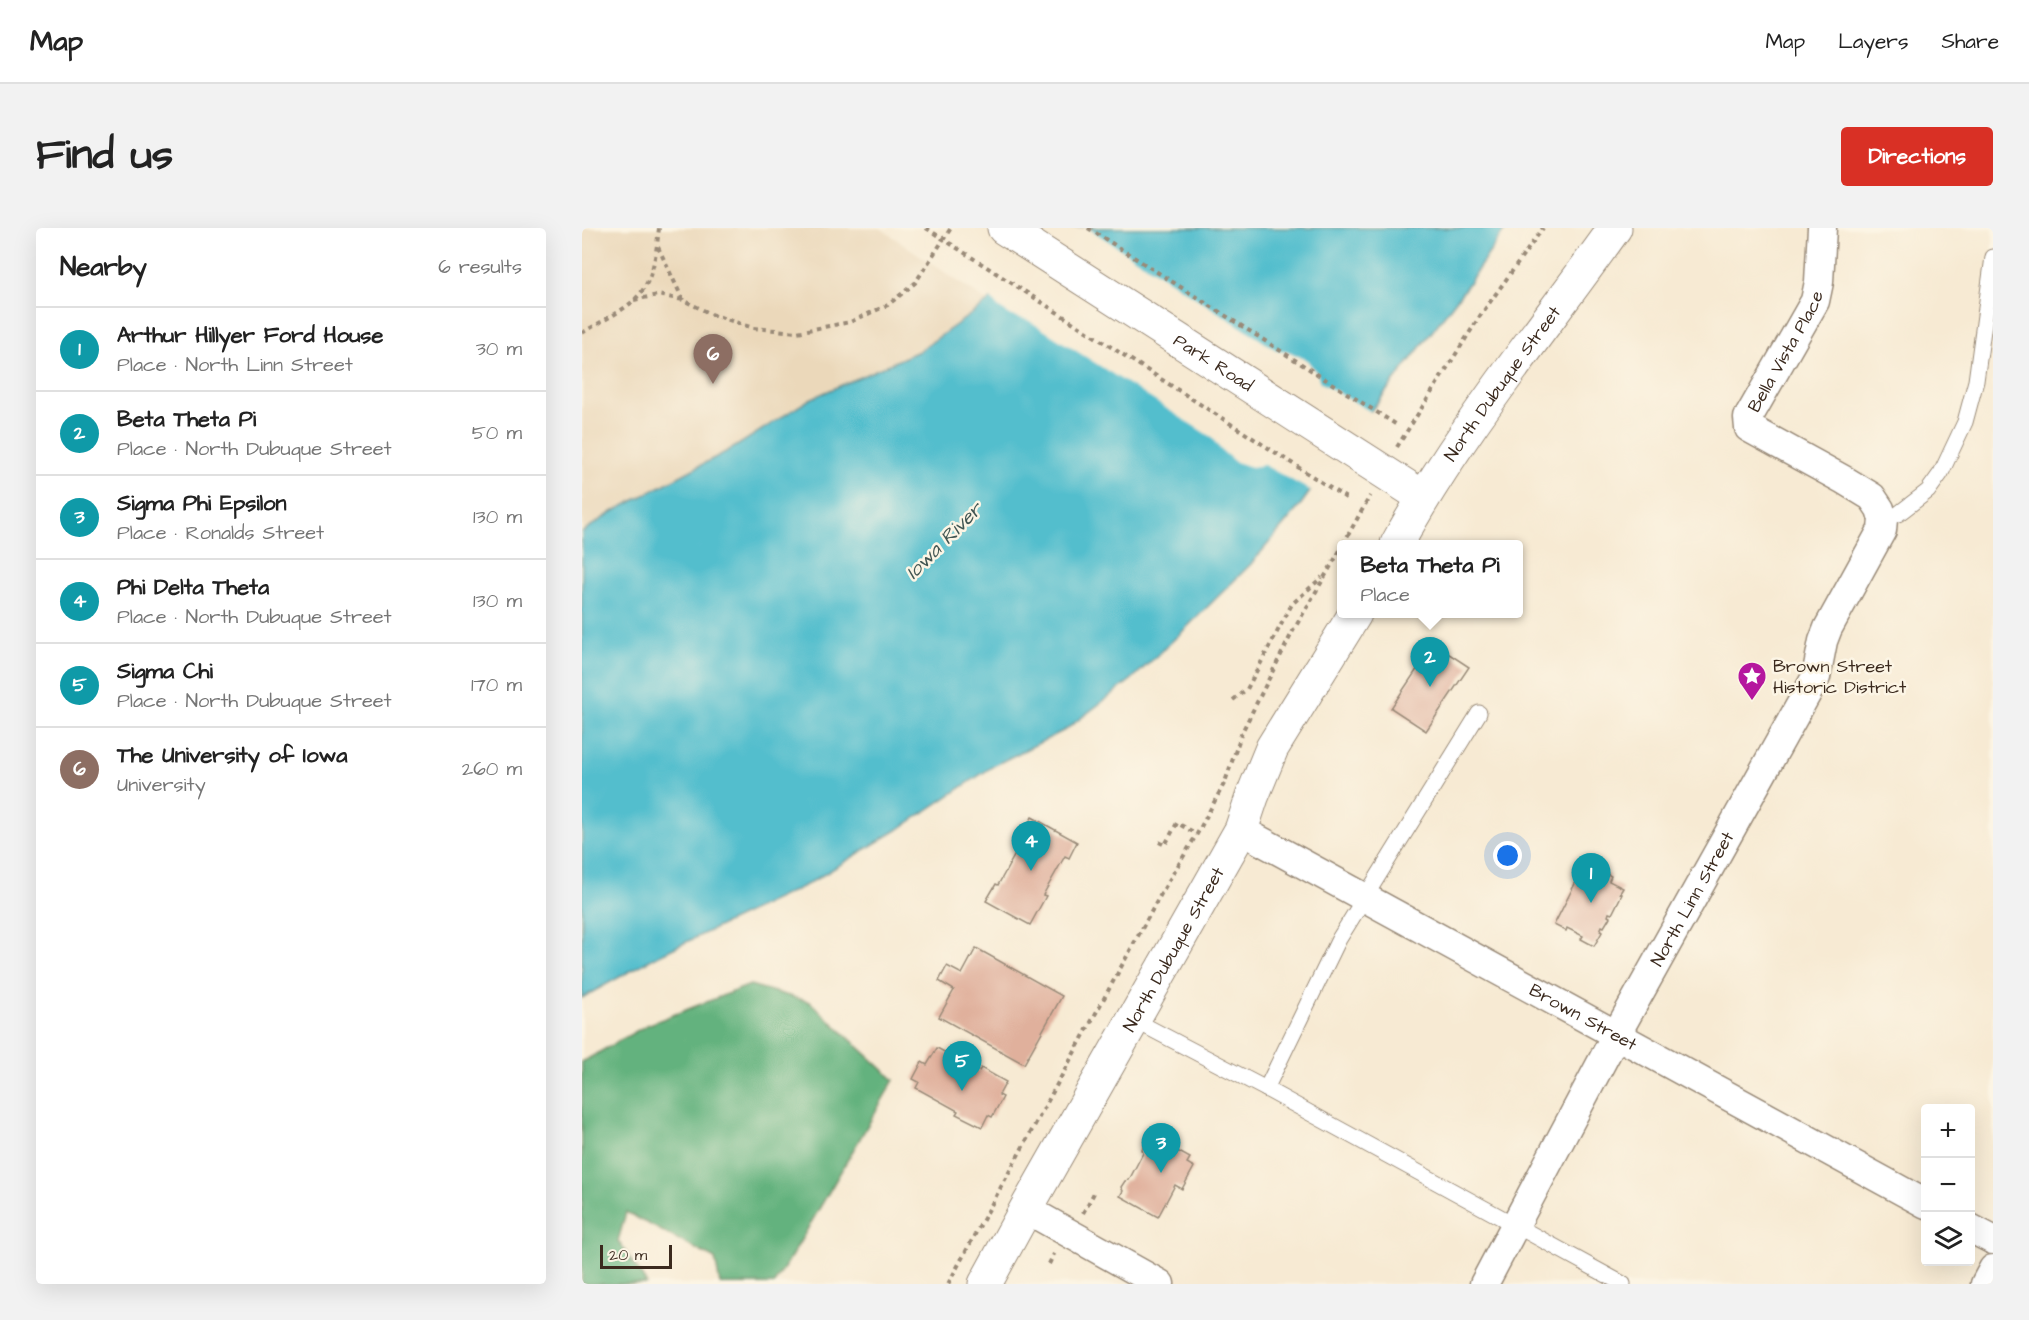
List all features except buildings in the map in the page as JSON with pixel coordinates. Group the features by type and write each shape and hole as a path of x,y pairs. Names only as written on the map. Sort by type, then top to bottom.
{"main road":[{"name":"Park Road","path":"1004,228 1423,497"},
{"name":"North Dubuque Street","path":"1399,540 1423,497 1461,440 1615,228"},
{"name":"North Dubuque Street","path":"985,1284 1241,830 1272,748 1353,618"}],"street":[{"name":"Bella Vista Place","path":"1822,228 1820,282 1815,301 1748,418 1749,428 1872,497 1881,514"},
{"name":"North Linn Street","path":"1484,1284 1616,1035 1816,677 1828,628 1882,530 1881,514"},
{"name":"Brown Street","path":"1241,830 1921,1201"},
{"path":"1026,1209 1154,1282"},
{"path":"1975,1230 1993,1240"},
{"path":"1985,1284 1993,1269"}],"lane":[{"path":"1881,514 1898,513 1928,491 1941,472 1965,422 1976,381 1993,257"},
{"path":"1266,1089 1339,939 1479,713"},
{"path":"1134,1020 1266,1089 1623,1284"}],"path":[{"path":"634,300 650,276 659,228"},
{"path":"926,228 1346,498"},
{"path":"582,333 634,300 658,295 683,300 711,314 753,327 797,332 850,322 888,305 915,283 951,228"},
{"path":"1088,228 1397,425"},
{"path":"1407,429 1480,316 1543,228"},
{"path":"657,247 683,300"},
{"path":"1345,540 1360,514"},
{"path":"948,1284 1162,892 1225,782 1242,732 1293,631 1337,554"},
{"path":"1233,700 1247,689 1292,604 1324,575"},
{"path":"1160,842 1165,845 1177,823 1197,834"},
{"path":"1080,1218 1094,1193"},
{"path":"1048,1264 1056,1251"}],"shaded area":[{"path":"582,228 880,228 988,302 919,351 810,399 735,447 614,511 582,532"}],"green space":[{"path":"750,985 810,1002 894,1080 774,1284 720,1284 715,1259 626,1212 618,1241 647,1284 582,1284 582,1062 647,1025"}],"water":[{"name":"Iowa River","path":"1055,228 1506,228 1466,287 1299,507 1252,563 1131,680 1065,730 995,765 902,827 808,884 659,955 582,998 582,532 614,511 735,447 810,399 919,351 988,302"}],"pier":[{"path":"1051,228 1088,228 1278,351 1290,352 1307,360 1317,373 1320,382 1373,413 1313,492 1264,465 1252,467 1235,462 1211,437 1028,320 1012,316 999,308 989,296"}],"place":[{"name":"The University of Iowa","path":"713,384"},
{"name":"Beta Theta Pi","path":"1430,687"},
{"name":"Brown Street Historic District","path":"1752,702"},
{"name":"Phi Delta Theta","path":"1031,871"},
{"name":"Arthur Hillyer Ford House","path":"1591,903"},
{"name":"Sigma Chi","path":"962,1091"},
{"name":"Sigma Phi Epsilon","path":"1161,1173"}]}
